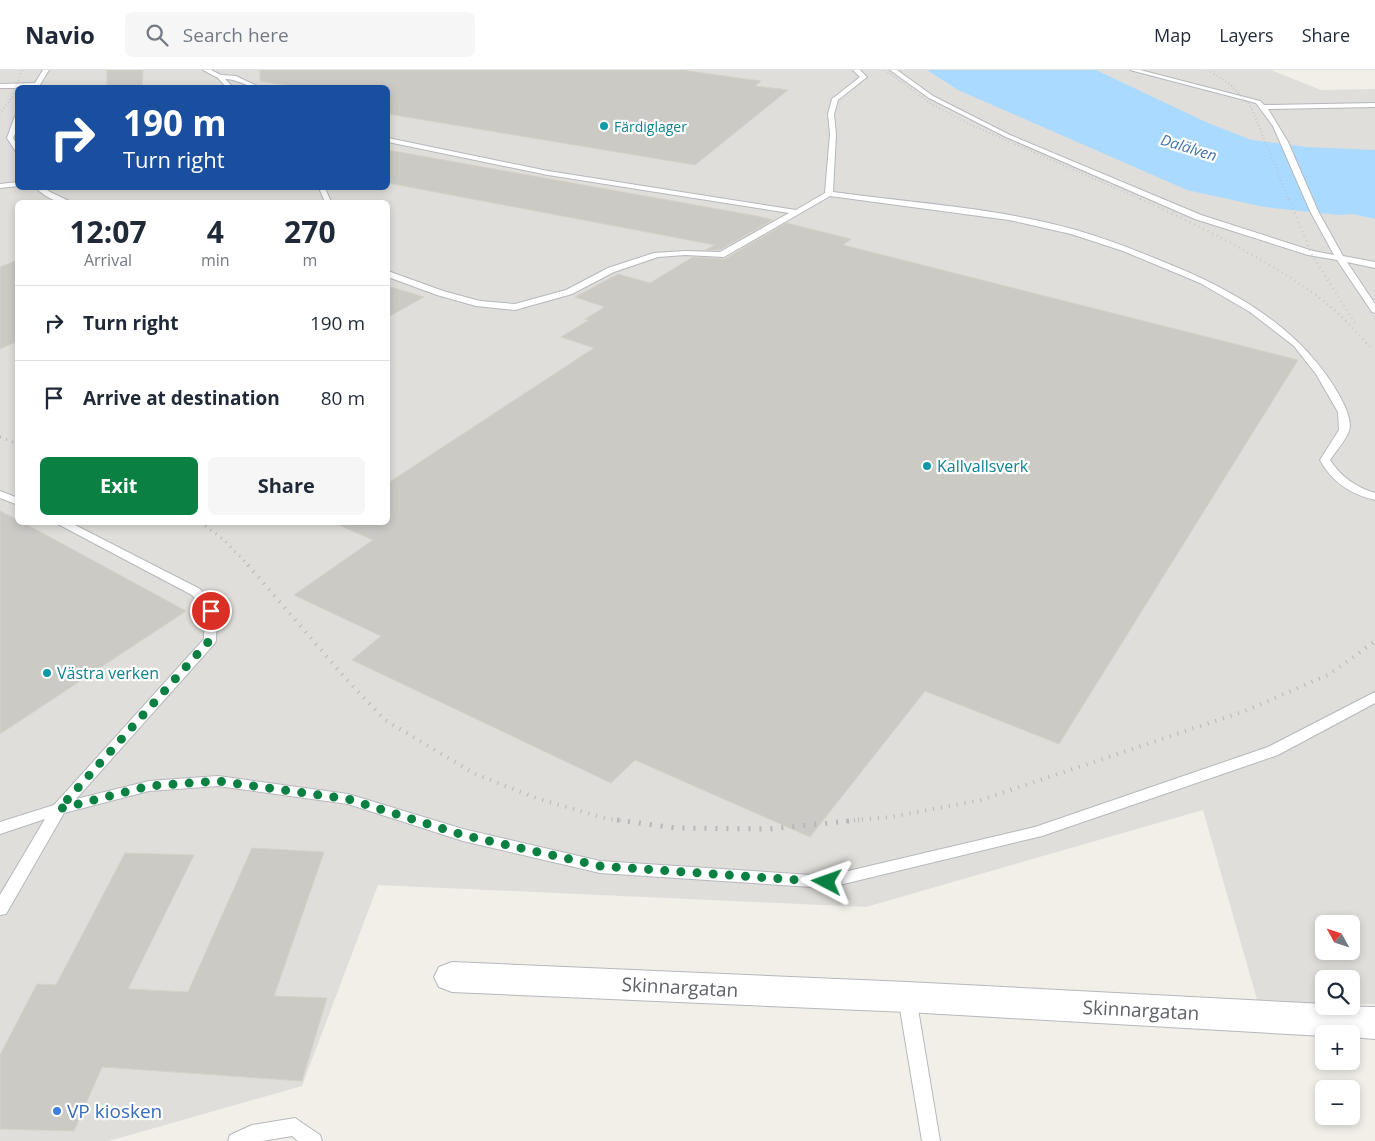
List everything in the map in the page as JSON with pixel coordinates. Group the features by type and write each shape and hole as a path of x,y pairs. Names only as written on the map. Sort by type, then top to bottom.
{"street":[{"name":"Skinnargatan","path":"452,977 907,997 1375,1023"}],"lane":[{"path":"37,85 46,70"},
{"path":"206,70 220,76 234,77 251,85"},
{"path":"829,194 833,134 831,114 835,99 864,76 856,70"},
{"path":"893,70 930,96 1008,136 1198,217 1311,252 1375,265"},
{"path":"1134,70 1258,102 1264,107 1282,138 1320,225 1340,259 1375,310"},
{"path":"220,76 228,85"},
{"path":"0,86 15,86"},
{"path":"1264,107 1375,105"},
{"path":"15,124 10,138 15,147"},
{"path":"390,140 574,177 796,212"},
{"path":"0,186 15,184"},
{"path":"42,190 62,200"},
{"path":"390,275 440,293 479,304 516,307 569,292 611,270 657,255 685,253 721,255 829,194 1009,218 1073,232 1126,249 1202,281 1253,310 1297,344 1320,374 1343,412 1344,430 1325,460 1333,474 1361,492 1375,498"},
{"path":"0,494 15,501"},
{"path":"0,909 59,809 210,640 211,611 196,592 65,525"},
{"path":"0,828 59,809 149,786 218,781 348,799 463,835 600,866 827,882 1037,832 1273,751 1375,696"},
{"path":"907,997 931,1141"},
{"path":"238,1141 252,1134 295,1127 313,1141"}],"shaded area":[{"path":"0,70 1271,70 1321,90 1375,89 1375,1004 1360,1004 1360,970 1315,970 1315,1004 1258,1003 1203,810 866,907 378,885 302,1086 109,1141 0,1141"}],"water":[{"name":"Dalälven","path":"927,70 1096,70 1208,123 1252,140 1307,147 1375,150 1375,219 1353,214 1339,215 1264,207 1187,190 958,90"}],"building":[{"path":"107,70 143,70 142,85 107,85"},
{"name":"Färdiglager","path":"260,70 681,70 761,81 755,86 788,90 695,165 390,114 390,85 285,85 260,81"},
{"path":"390,150 773,220 720,250 706,250 715,245 390,183"},
{"path":"786,223 851,239 843,245 1298,360 1059,744 925,691 810,837 635,760 611,783 352,660 381,636 294,595 373,540 339,525 390,525 390,482 594,348 561,337 589,320 585,319 605,307 575,297 618,274 650,283 693,257 725,259"},
{"path":"15,261 15,342 0,349 0,267"},
{"path":"390,287 424,297 390,316"},
{"name":"Västra verken","path":"0,511 15,518 15,525 28,525 186,611 0,734"},
{"path":"252,848 324,852 274,996 327,998 302,1081 102,1067 74,1131 0,1129 0,1055 37,984 56,985 125,853 194,855 128,989 188,992"}],"railway":[{"path":"17,85 22,70"},
{"path":"885,70 930,103 967,123 1143,200"},
{"path":"1208,70 1231,85 1251,107 1289,200"},
{"path":"0,114 15,90"},
{"path":"1140,199 1239,247 1288,276 1331,307 1371,348"},
{"path":"1289,199 1311,253 1356,325"},
{"path":"0,437 15,443"},
{"path":"204,525 224,540 249,566"},
{"path":"248,565 347,680 385,720 475,774 539,799 617,820"},
{"path":"846,821 891,817 981,800 1245,711 1330,674 1375,641"},
{"path":"617,820 626,821"},
{"path":"617,820 675,828 769,829 859,820"}],"place":[{"name":"Färdiglager","path":"604,126"},
{"name":"Kallvallsverk","path":"927,466"},
{"name":"Västra verken","path":"47,673"},
{"name":"VP kiosken","path":"57,1111"}],"route":[{"path":"211,611 210,640 59,809 149,786 218,781 348,799 463,835 600,866 827,882"}]}
